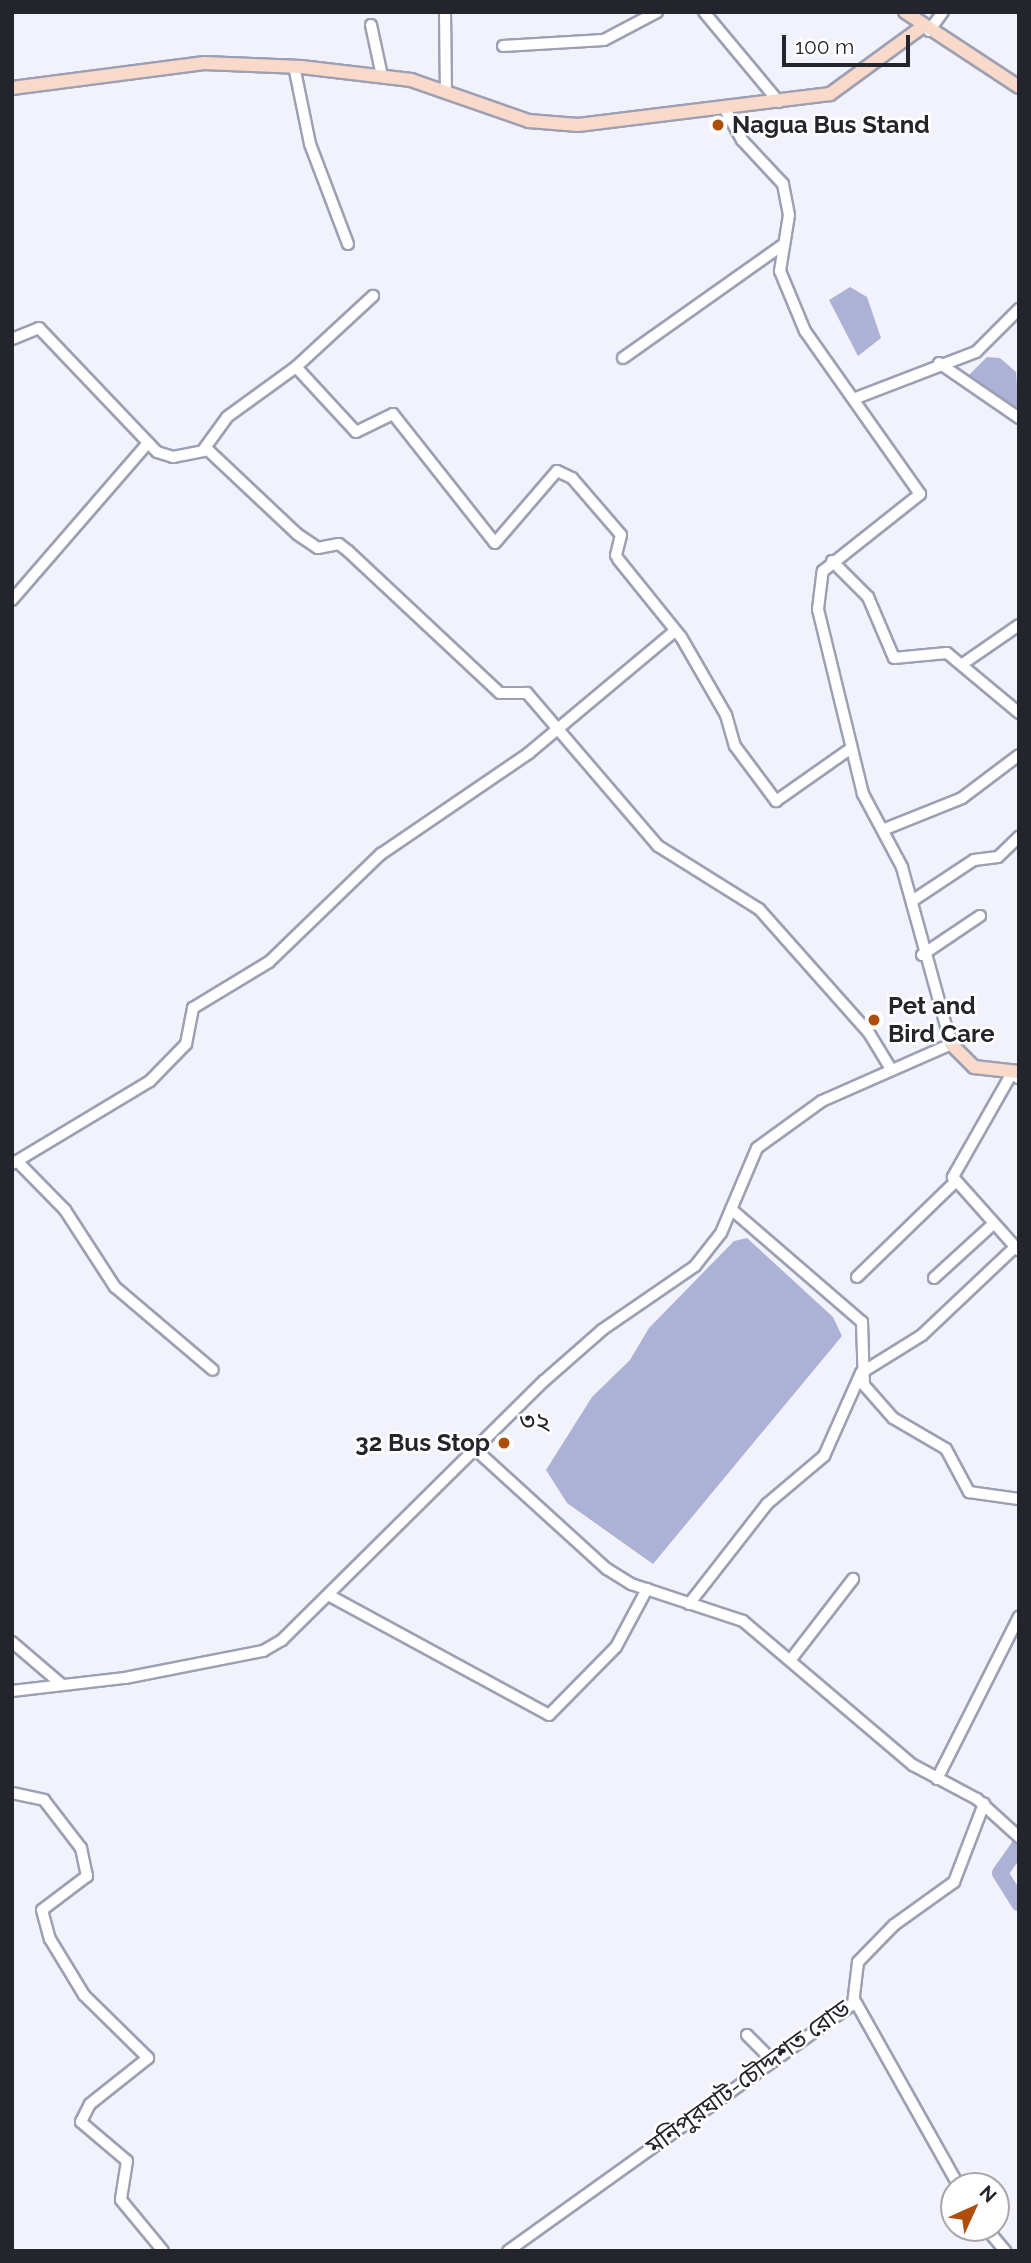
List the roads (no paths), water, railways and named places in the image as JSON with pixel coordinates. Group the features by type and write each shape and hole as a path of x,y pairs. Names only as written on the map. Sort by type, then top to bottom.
{"main road":[{"path":"905,12 925,29 1019,86"},
{"path":"12,88 204,63 294,66 382,76 446,89 554,125 779,102 843,87 925,29"},
{"path":"951,1044 974,1067 1016,1074"}],"street":[{"path":"444,12 446,89"},
{"path":"503,46 604,40 657,12"},
{"path":"704,12 779,102"},
{"path":"925,29 943,12"},
{"path":"371,25 382,76"},
{"path":"294,66 310,144 348,244"},
{"path":"12,1691 263,1651 332,1597 476,1450 602,1330 695,1266 731,1209 757,1148 822,1101 951,1044 922,955 912,901 885,829 863,794 818,609 823,571 831,561 920,497 856,398 805,331 780,271 781,246 789,215 782,184 741,140 724,107"},
{"path":"622,358 781,246"},
{"path":"12,339 39,328 148,443 166,456 204,449 228,417 296,367 373,296"},
{"path":"856,398 939,363 976,352 1019,310"},
{"path":"939,363 1019,418"},
{"path":"296,367 356,432 393,414 495,543 557,471 572,478 621,535 613,550 617,557 675,631 726,715 744,762 776,801 850,749"},
{"path":"12,600 148,443"},
{"path":"204,449 296,534 318,548 339,544 348,551 500,693 525,692 562,727 658,846 759,909 869,1033 891,1069"},
{"path":"831,561 868,597 894,658 947,653 964,663 1019,713"},
{"path":"964,663 1019,625"},
{"path":"213,1370 116,1287 65,1210 14,1162 150,1081 186,1044 192,1008 277,955 415,826 562,727 675,631"},
{"path":"885,829 962,798 1019,755"},
{"path":"912,901 974,860 998,857 1019,837"},
{"path":"922,955 980,916"},
{"path":"857,1277 954,1183 1016,1074"},
{"path":"689,1604 767,1504 824,1456 861,1373 922,1335 1017,1249 954,1183"},
{"path":"731,1209 862,1322 861,1373 867,1391 893,1418 946,1449 969,1492 1019,1499"},
{"path":"934,1278 992,1225"},
{"path":"476,1450 585,1552 648,1589 744,1621 792,1657 937,1779 985,1804 1019,1837"},
{"path":"792,1657 853,1579"},
{"path":"332,1597 549,1715 615,1647 648,1589"},
{"path":"937,1779 1019,1617"},
{"path":"12,1642 61,1684"},
{"path":"12,1793 44,1800 81,1849 87,1876 42,1910 50,1939 84,1995 148,2058 90,2104 81,2122 127,2161 123,2203 163,2251"},
{"name":"মনিপুরঘাট-চৌদ্দশত রোড","path":"508,2251 855,2001 858,1962 894,1925 954,1882 985,1804"},
{"path":"855,2001 951,2172"},
{"path":"747,2035 774,2061"}],"water":[{"path":"850,287 867,297 881,338 858,356 829,300"},
{"path":"987,357 1000,358 1016,372 1019,412 966,378"},
{"path":"747,1238 833,1317 842,1336 653,1564 567,1503 546,1470 592,1397 630,1360 649,1328 734,1241"}],"waterway":[{"path":"1019,1846 1000,1873 1019,1904"}],"place":[{"name":"Nagua Bus Stand","path":"718,125"},
{"name":"Pet and Bird Care","path":"874,1020"},
{"name":"32 Bus Stop","path":"504,1443"}],"district":[{"name":"৩২","path":"535,1422"}]}
